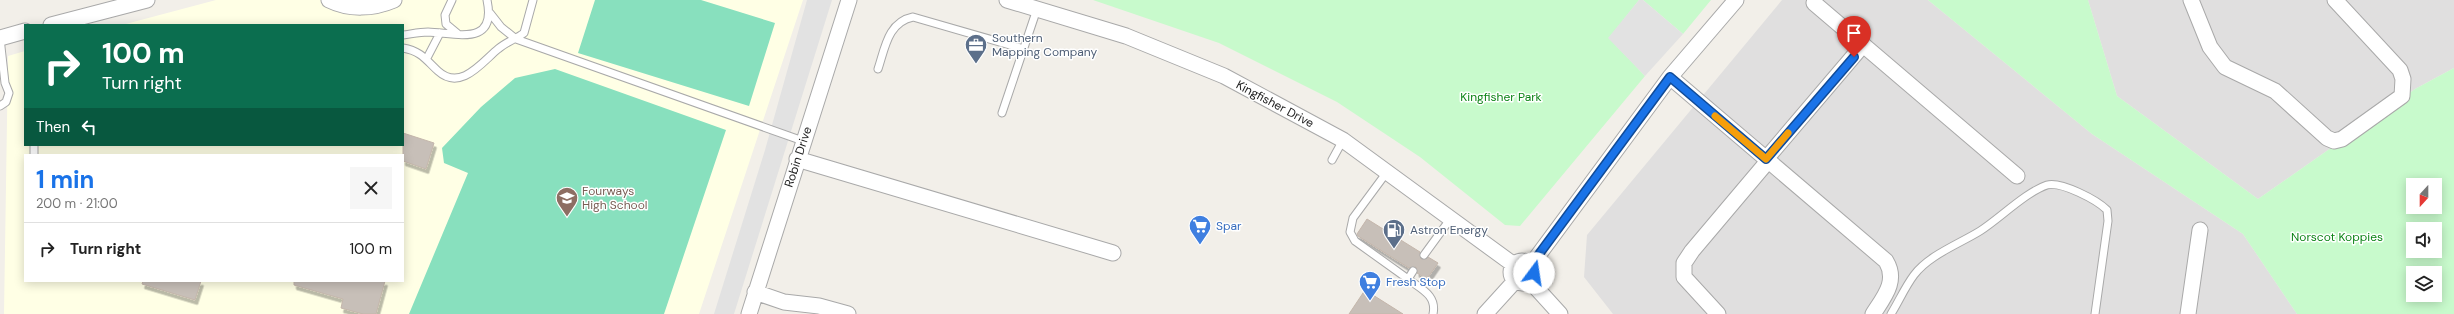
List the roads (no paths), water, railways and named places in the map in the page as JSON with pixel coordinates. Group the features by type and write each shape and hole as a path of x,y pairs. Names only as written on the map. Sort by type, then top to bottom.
{"street":[{"path":"55,24 147,0"},
{"path":"329,0 352,7 371,7 394,0"},
{"name":"Robin Drive","path":"748,314 849,0"},
{"name":"Kingfisher Drive","path":"1007,0 1126,36 1224,76 1343,140 1514,265"},
{"path":"1531,265 1670,77 1736,0"},
{"path":"2191,0 2210,47 2225,67 2270,88 2314,124 2328,138 2334,141 2342,140 2402,96 2404,89 2400,70 2334,0"},
{"path":"1814,3 2017,176"},
{"path":"0,38 24,32"},
{"path":"1718,314 1684,277 1684,264 1692,251 1863,46"},
{"path":"1670,77 1886,262 1890,269 1890,286 1873,314"},
{"path":"797,159 1113,253"},
{"path":"2188,314 2200,230"},
{"path":"1485,314 1522,281 1534,273 1531,265 1521,261 1514,265 1512,274 1522,281 1560,314"},
{"path":"755,292 784,302 819,306 848,314"}],"lane":[{"path":"452,0 445,15 446,24 454,32 464,36"},
{"path":"488,0 490,13 500,27 516,39 803,141"},
{"path":"404,48 427,58 439,72 449,78 461,76 479,69 498,48 524,33 528,25 533,0"},
{"path":"1002,114 1037,9"},
{"path":"404,34 440,33 464,36 474,35 484,28 490,13"},
{"path":"878,69 891,31 898,24 913,17 1024,49"},
{"path":"427,58 440,33"},
{"path":"0,38 2,83 9,93 6,102 0,106"},
{"path":"1332,160 1343,140"},
{"path":"1387,172 1352,218 1350,232 1355,241 1433,298 1435,306 1433,314"},
{"path":"1891,314 1914,274 1926,263 1980,231 2047,185 2057,184 2099,202 2107,210 2108,221 2095,314"},
{"path":"1424,255 1451,218"},
{"path":"1408,279 1414,271"}],"place":[{"name":"Southern Mapping Company","path":"976,64"},
{"name":"Fourways High School","path":"567,218"},
{"name":"Spar","path":"1200,246"},
{"name":"Astron Energy","path":"1394,250"},
{"name":"Fresh Stop","path":"1370,302"}],"park label":[{"name":"Kingfisher Park","path":"1501,97"},
{"name":"Norscot Koppies","path":"2337,237"}]}
